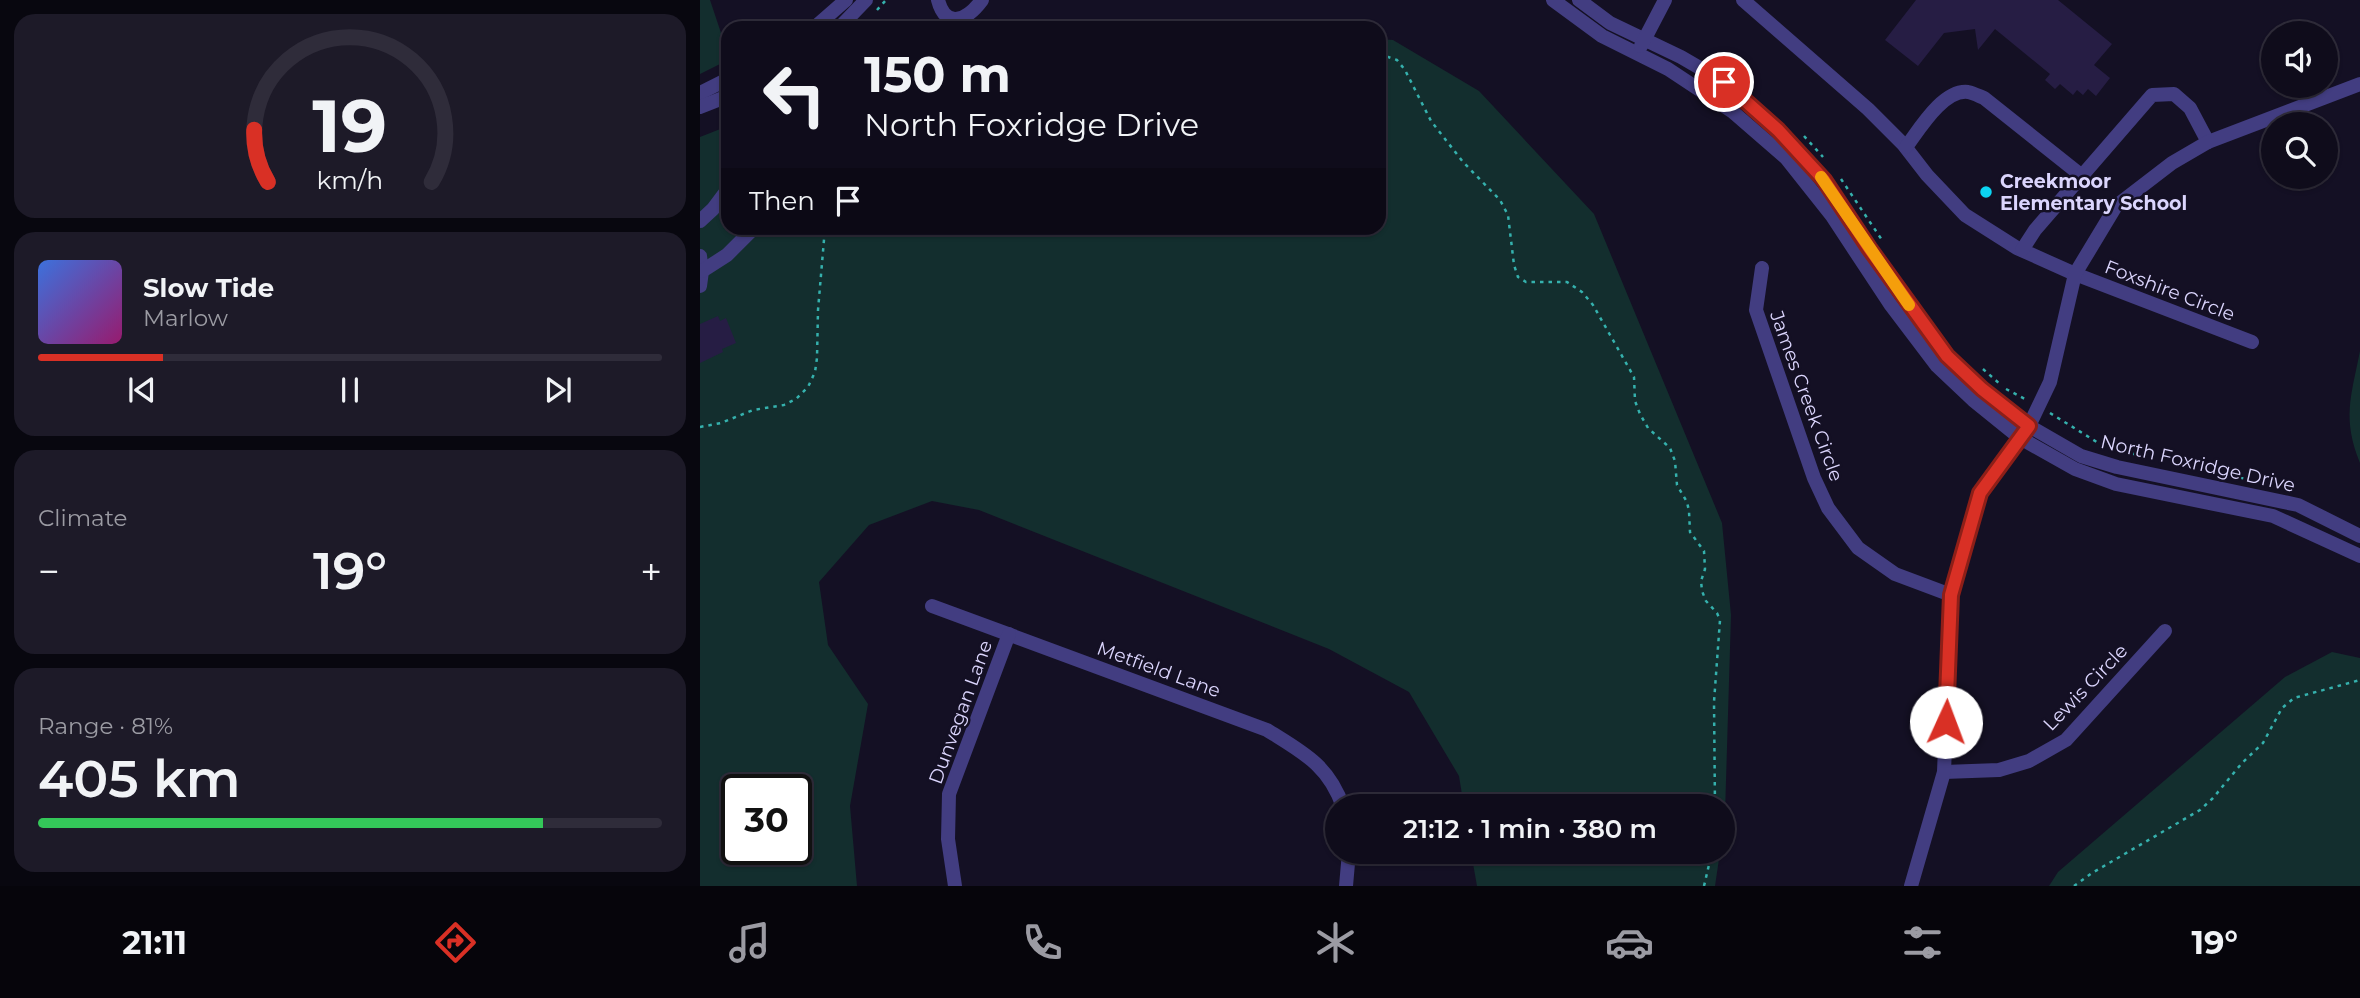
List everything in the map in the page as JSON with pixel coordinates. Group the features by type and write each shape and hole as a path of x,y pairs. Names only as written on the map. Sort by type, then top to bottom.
{"street":[{"path":"822,21 846,0"},
{"path":"846,21 866,0"},
{"path":"938,0 940,10 949,18 962,19 970,15 982,0"},
{"name":"North Foxridge Drive","path":"1553,0 1602,36 1681,57 1724,82 1778,130 1824,180 1947,356 2024,432 2075,469 2116,484 2273,516 2360,556"},
{"name":"North Foxridge Drive","path":"1579,0 1641,46"},
{"path":"1641,46 1665,0"},
{"name":"Foxshire Circle","path":"1743,0 1868,109 1906,147 1927,175 1965,215 2022,250 2075,274 2252,342"},
{"path":"700,93 721,82"},
{"path":"1911,886 1944,772 1951,595 1980,493 2024,432 2050,382 2075,274 2116,206 2172,163 2208,142 2360,84"},
{"path":"1906,147 1939,105 1955,93 1969,92 1984,98 2082,176"},
{"path":"2022,250 2035,230 2152,95 2174,94 2190,108 2208,142"},
{"path":"700,107 721,99"},
{"path":"700,222 721,198"},
{"path":"700,286 701,264 727,255 747,235"},
{"name":"James Creek Circle","path":"1762,268 1756,310 1814,478 1828,508 1858,548 1895,575 1951,595"},
{"name":"North Foxridge Drive","path":"2024,432 2081,456 2117,467 2298,505 2360,536"},
{"name":"Metfield Lane","path":"932,606 1267,730 1309,757 1328,774 1337,794"},
{"name":"Lewis Circle","path":"1944,772 1999,770 2029,761 2066,740 2165,631"},
{"name":"Dunvegan Lane","path":"955,886 948,839 949,794 1009,634"},
{"path":"1346,886 1348,864"}],"path":[{"path":"1386,56 1397,60 1405,70 1431,121 1463,162 1500,200 1508,215 1518,277 1526,282 1567,282 1582,292 1593,305 1634,377 1635,401 1640,414 1648,428 1670,448 1675,461 1676,485 1689,511 1690,532 1704,551 1702,592 1720,620 1714,702 1715,794"},
{"path":"1800,133 1828,163"},
{"path":"1836,173 1885,245"},
{"path":"700,427 721,423 753,410 784,405 796,399 808,387 815,372 817,358 824,235"},
{"path":"1978,365 2006,389 2038,405 2100,444 2150,459"},
{"path":"2212,472 2249,480"},
{"path":"2074,886 2200,810 2263,743 2282,708 2294,698 2360,680"},
{"path":"1704,886 1709,864"}],"green space":[{"path":"700,0 710,0 721,33 721,64 700,74"},
{"path":"1386,40 1393,40 1479,91 1594,214 1722,523 1731,615 1726,794 1462,794 1459,776 1409,692 1329,649 979,510 932,501 869,525 819,582 828,645 868,704 850,806 857,886 700,886 700,137 721,129 721,235 1386,235"},
{"path":"2360,351 2360,463 2351,433 2350,407"},
{"path":"2332,652 2360,658 2360,886 2049,886 2058,872 2285,677"},
{"path":"1473,864 1718,864 1715,886 1477,886"}],"building":[{"path":"1916,0 2058,0 2112,44 2094,65 2110,78 2096,96 2088,89 2083,95 2077,90 2073,95 2060,84 2055,89 2045,80 2050,74 1995,29 1978,50 1975,29 1944,33 1918,66 1885,40"},
{"path":"718,316 720,321 726,318 736,343 700,363 700,324"}],"slow traffic":[{"path":"1821,177 1909,305"}],"place":[{"name":"Creekmoor Elementary School","path":"1986,192"}],"route":[{"path":"1724,82 1778,130 1824,180 1947,356 1982,389 2029,426 1980,493 1951,595 1946,722"}]}
